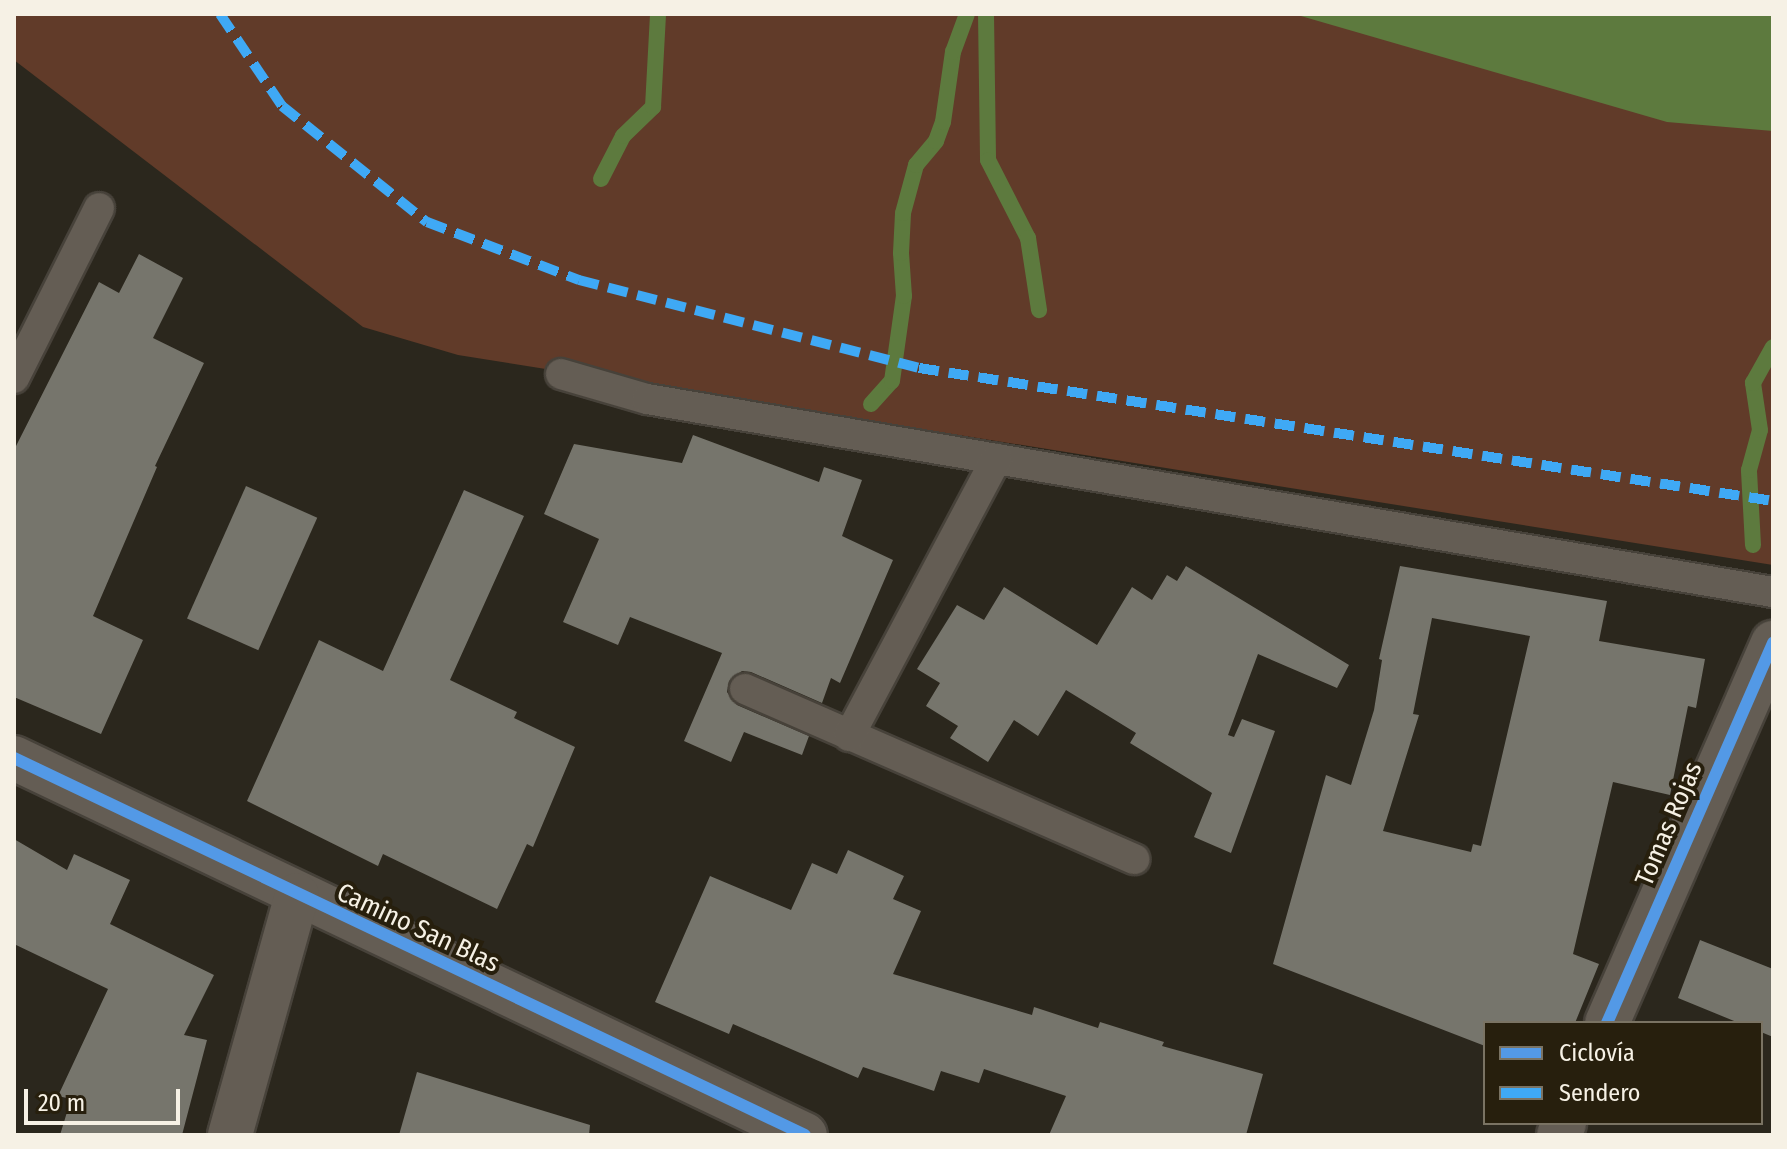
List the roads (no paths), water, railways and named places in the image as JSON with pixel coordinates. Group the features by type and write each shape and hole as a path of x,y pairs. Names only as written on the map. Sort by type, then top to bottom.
{"street":[{"name":"Tomas Rojas","path":"1608,1021 1773,643"},
{"name":"Camino San Blas","path":"14,758 805,1135"},
{"path":"230,1135 297,895"}],"lane":[{"path":"14,378 99,208"},
{"path":"561,374 647,399 1773,592"},
{"path":"849,736 996,459"},
{"path":"745,689 1134,859"}],"waterway":[{"path":"601,179 623,136 653,107 658,14"},
{"path":"871,404 892,381 904,296 901,253 903,213 916,165 936,141 943,122 953,52 967,14"},
{"path":"986,14 988,160 1028,238 1039,310"},
{"path":"1753,545 1749,470 1760,430 1753,383 1773,347"}]}
